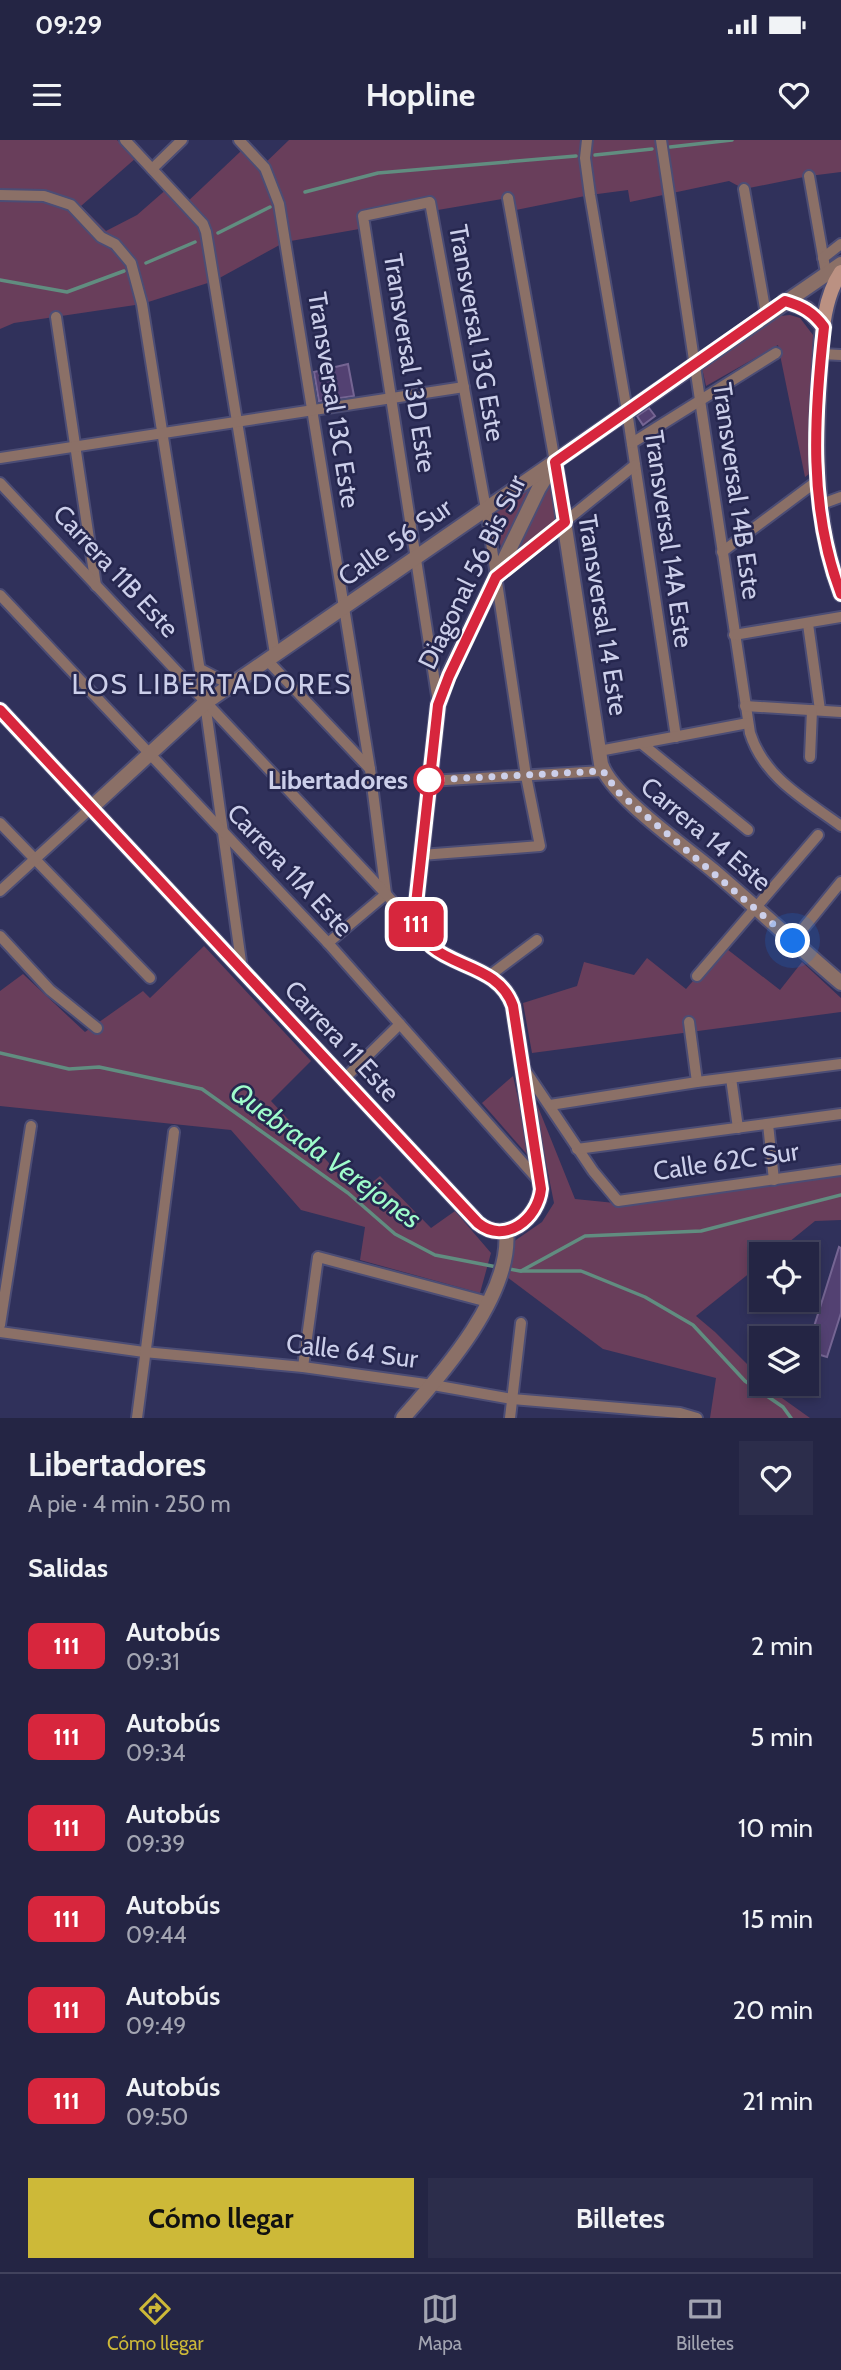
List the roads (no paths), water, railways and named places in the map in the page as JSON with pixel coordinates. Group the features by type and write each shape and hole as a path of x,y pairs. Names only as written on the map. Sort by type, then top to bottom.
{"main road":[{"path":"841,272 831,293 824,327 816,444 819,505 841,594"},
{"path":"785,301 807,309 824,327"}],"street":[{"path":"125,140 203,224 206,232 271,657 370,769"},
{"path":"152,169 182,140"},
{"name":"Transversal 13C Este","path":"239,140 265,168 279,204 345,606 386,894"},
{"name":"Transversal 14A Este","path":"587,140 585,158 589,188 627,411 676,737"},
{"name":"Transversal 14B Este","path":"662,140 748,723 758,753 769,770 841,825"},
{"path":"809,176 825,266"},
{"path":"744,189 766,314"},
{"path":"0,195 53,198 71,205 101,237 115,244 124,254 135,275 142,304 200,669 242,969"},
{"path":"508,198 555,462"},
{"name":"Transversal 13G Este","path":"363,216 430,202 486,509 526,776 540,846 421,855"},
{"name":"Transversal 13D Este","path":"363,216 438,705 415,913 419,932"},
{"name":"Calle 56 Sur","path":"0,891 205,703 785,301 825,266 841,244"},
{"name":"Calle 56 Sur","path":"825,266 841,264"},
{"path":"56,317 96,586"},
{"path":"632,443 776,353"},
{"path":"821,354 841,355"},
{"path":"0,458 464,387"},
{"name":"Transversal 14 Este","path":"555,462 604,773"},
{"name":"Diagonal 56 Bis Sur","path":"438,705 496,577 539,488 555,462"},
{"path":"496,577 635,465"},
{"path":"722,552 817,481"},
{"name":"Carrera 11B Este","path":"0,483 4,496 96,586 386,894 429,946 438,953 489,976 501,986 510,999 540,1182"},
{"path":"819,505 841,497"},
{"name":"Carrera 11A Este","path":"0,595 328,943 540,1182"},
{"path":"734,635 841,617"},
{"path":"808,624 816,710 810,757"},
{"path":"200,669 231,685"},
{"path":"745,706 841,712"},
{"name":"Carrera 11 Este","path":"0,710 478,1223 489,1230 506,1230"},
{"path":"599,751 748,723"},
{"path":"641,743 748,830"},
{"path":"429,781 604,773"},
{"name":"Carrera 14 Este","path":"604,773 618,792 841,983"},
{"path":"0,823 150,978"},
{"path":"696,976 818,835"},
{"path":"793,941 841,883"},
{"path":"328,943 386,894"},
{"path":"0,936 50,990 97,1028"},
{"path":"489,976 537,940"},
{"path":"689,1022 696,1082"},
{"path":"344,1079 400,1024"},
{"path":"550,1105 696,1082 841,1064"},
{"path":"522,1065 577,1149 841,1114"},
{"path":"731,1078 738,1128"},
{"path":"768,1124 774,1180"},
{"path":"0,1325 31,1126"},
{"path":"137,1418 174,1132"},
{"name":"Calle 62C Sur","path":"577,1149 618,1201 841,1170"},
{"path":"403,1418 460,1349 488,1302 504,1260 506,1230 522,1224 532,1215 538,1202 540,1182"},
{"path":"303,1367 317,1257 488,1302"},
{"path":"510,1418 521,1323"},
{"name":"Calle 64 Sur","path":"0,1332 144,1352 303,1367 433,1384 512,1399 680,1413 697,1418"}],"waterway":[{"path":"670,147 732,140"},
{"path":"595,155 652,149"},
{"path":"305,192 378,173 576,156"},
{"path":"218,233 270,207"},
{"path":"146,263 195,242"},
{"path":"0,280 67,292 124,271"},
{"name":"Quebrada Verejones","path":"0,1053 69,1069 99,1067 202,1089 348,1193 395,1234 435,1255 497,1267"},
{"path":"521,1271 585,1236 701,1231 841,1195"},
{"name":"Quebrada Verejones","path":"504,1268 520,1271 581,1271 645,1297 693,1325 745,1381 783,1407 791,1418"}],"place":[{"name":"Libertadores","path":"429,780"}],"district":[{"name":"LOS LIBERTADORES","path":"212,684"}]}
